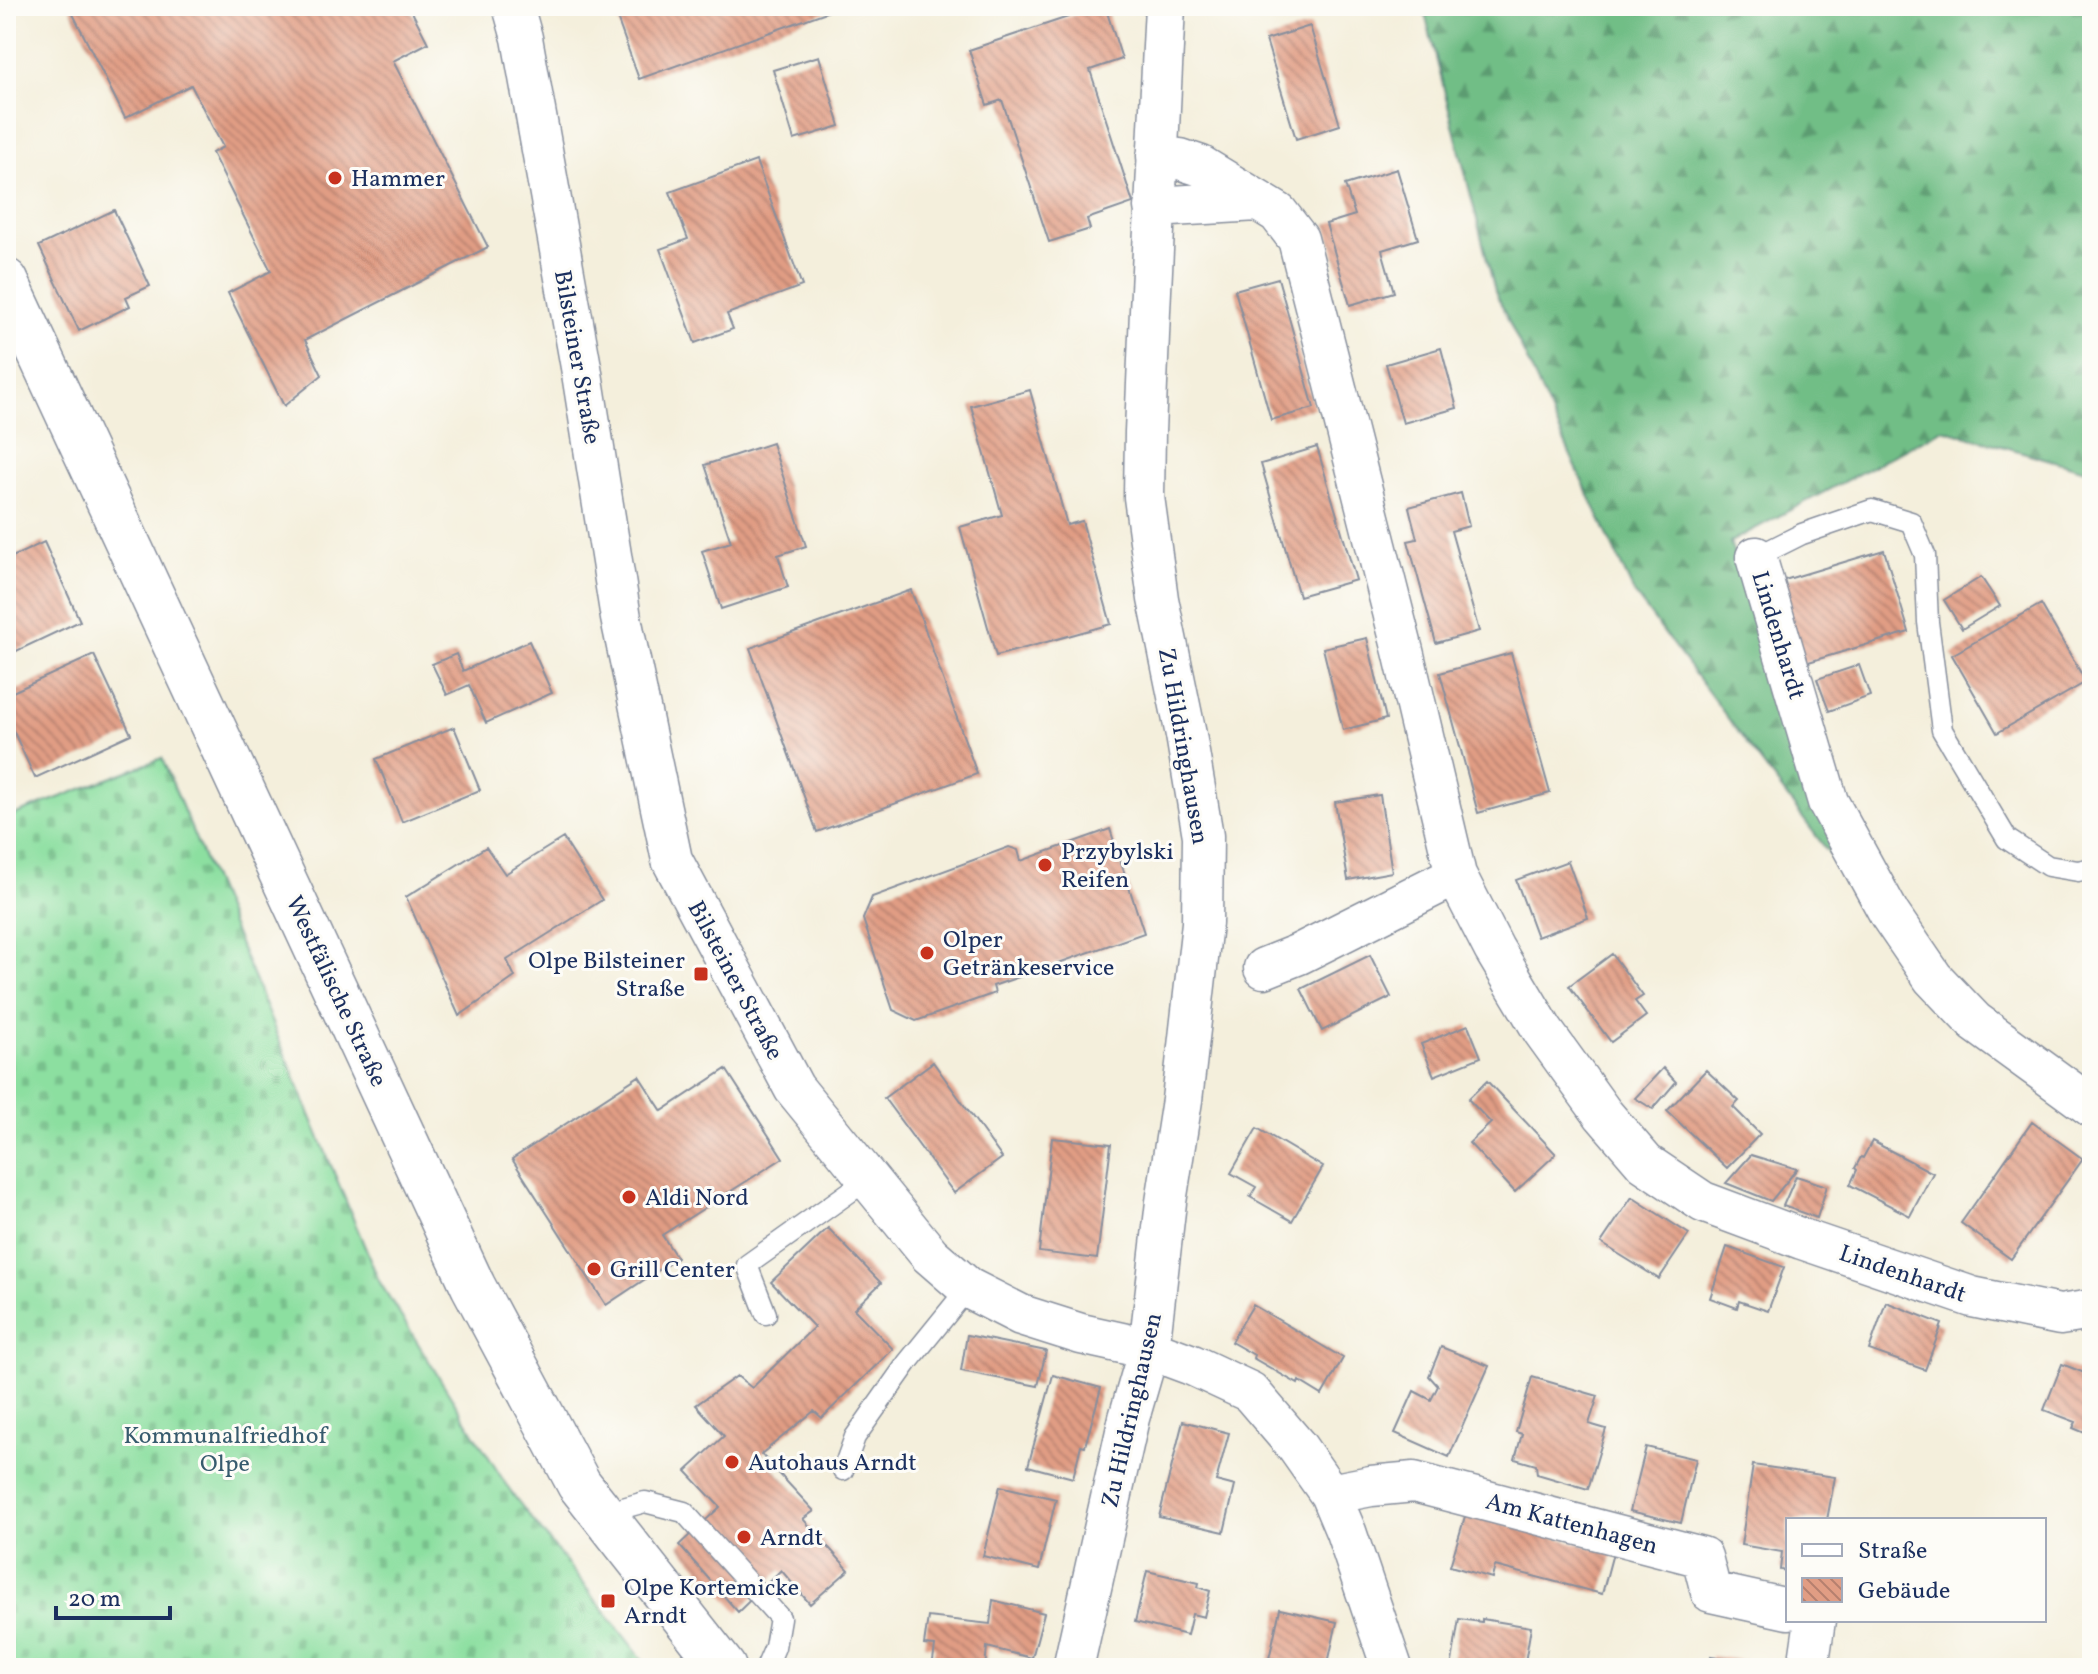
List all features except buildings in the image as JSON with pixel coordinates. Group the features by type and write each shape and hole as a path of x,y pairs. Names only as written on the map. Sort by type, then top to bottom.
{"street":[{"name":"Bilsteiner Straße","path":"513,6 525,53 581,367 621,618 672,860 794,1088 930,1255 968,1288 1021,1315 1081,1334 1149,1349 1250,1392 1297,1447 1330,1494 1392,1668"},
{"name":"Zu Hildringhausen","path":"1073,1668 1129,1418 1149,1349 1202,923 1203,836 1158,599 1144,497 1154,207 1165,6"},
{"name":"Lindenhardt","path":"1157,156 1201,166 1278,213 1298,239 1403,651 1456,875 1494,949 1543,1031 1603,1114 1645,1163 1703,1202 1972,1297 2060,1315 2092,1310"},
{"path":"1154,207 1258,201"},
{"name":"Westfälische Straße","path":"6,281 473,1286 579,1484 724,1668"},
{"name":"Lindenhardt","path":"1756,557 1828,802 1890,915 1933,978 1975,1022 2092,1107"},
{"path":"1264,968 1299,954 1456,875"},
{"name":"Am Kattenhagen","path":"1330,1494 1414,1482 1702,1557 1711,1592 1786,1609"},
{"path":"1808,1668 1815,1622"}],"lane":[{"name":"Lindenhardt","path":"1756,557 1802,534 1872,510 1911,522 1925,555 1928,622 1942,730 2007,839 2048,866 2078,871 2092,868"},
{"path":"766,1314 747,1265 868,1179"},
{"path":"843,1470 855,1437 908,1362 968,1288"},
{"path":"601,1514 645,1502 684,1512 780,1618 775,1647 766,1668"}],"green space":[{"path":"1423,6 2092,6 2092,472 1943,429 1730,542 1841,869 1634,593 1495,291"},
{"name":"Kommunalfriedhof Olpe","path":"162,758 379,1281 510,1491 649,1668 6,1668 6,818"}],"place":[{"name":"Hammer","path":"335,178"},
{"name":"Przybylski Reifen","path":"1045,865"},
{"name":"Olper Getränkeservice","path":"927,953"},
{"name":"Olpe Bilsteiner Straße","path":"701,974"},
{"name":"Aldi Nord","path":"629,1197"},
{"name":"Grill Center","path":"594,1269"},
{"name":"Autohaus Arndt","path":"732,1462"},
{"name":"Arndt","path":"744,1537"},
{"name":"Olpe Kortemicke Arndt","path":"608,1601"}]}
